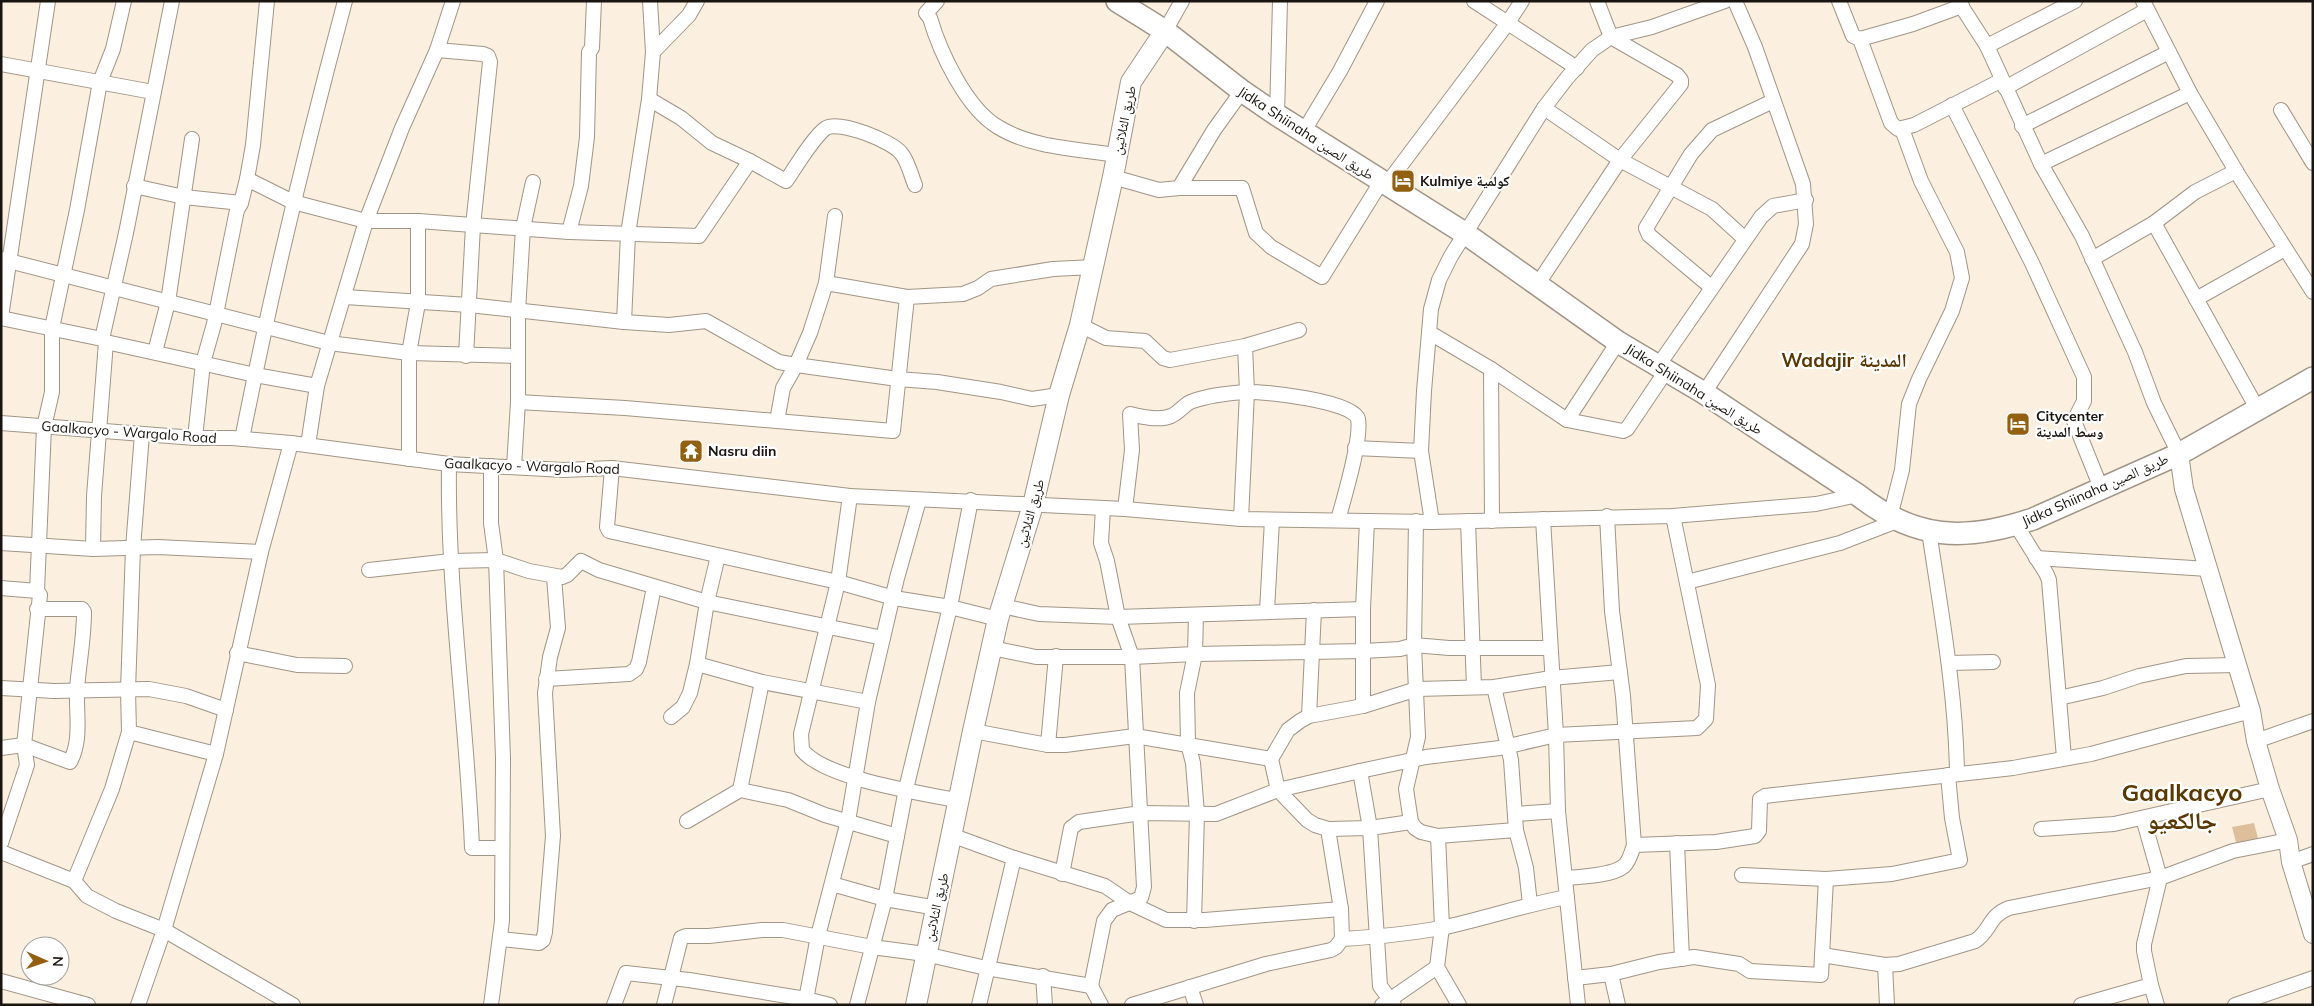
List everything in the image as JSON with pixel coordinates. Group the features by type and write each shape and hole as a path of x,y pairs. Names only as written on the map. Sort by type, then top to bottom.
{"main road":[{"name":"Jidka Shiinaha طريق الصين","path":"1117,1 1165,31 1242,92 1466,234 1618,342 1704,393 1858,495 1880,513 1929,531 1958,534 2016,525 2179,454 2313,378"},
{"name":"طريق الثلاثين","path":"916,1005 951,834 960,802 972,731 1000,613 1033,505 1059,395 1080,325 1114,177 1131,82 1165,31"}],"street":[{"path":"48,1 6,260 1,318 52,328 255,376 317,386"},
{"path":"1,844 27,765 24,746 37,609 40,595 37,591 38,546 44,426 52,392 52,328 100,82 112,49 124,1"},
{"path":"94,549 94,496 100,430 104,340 172,1"},
{"path":"195,438 203,363 216,312 235,218 247,179 253,144 267,1"},
{"path":"242,439 293,202 344,1"},
{"path":"308,445 317,386 345,297 366,221 402,128 437,50 453,1"},
{"path":"569,232 582,176 594,1"},
{"path":"624,322 628,234 649,99 653,52 650,1"},
{"path":"653,52 689,14 697,1"},
{"path":"937,1 924,7 950,66 974,104 997,127 1042,144 1117,155"},
{"path":"1165,31 1182,1"},
{"path":"1277,115 1280,1"},
{"path":"1304,131 1340,71 1377,1"},
{"path":"1474,1 1577,68"},
{"path":"1114,177 1160,190 1179,188 1242,188 1256,232 1271,247 1322,277 1383,183 1507,24 1522,1"},
{"path":"1537,285 1620,160 1681,84 1681,80 1677,75 1611,37 1596,1"},
{"path":"1704,393 1802,244 1806,224 1806,200 1803,184 1755,48 1735,1"},
{"path":"1839,1 1853,36 1860,39 1913,24 1960,4 1987,46 2022,126 2092,259 2135,352 2154,403 2179,454 2184,488 2251,711 2256,741 2288,840 2291,862 2313,934"},
{"path":"1987,46 2075,1"},
{"path":"1432,522 1421,451 1424,391 1431,309 1439,280 1451,256 1544,108 1592,50 1611,37 1652,27 1717,3"},
{"path":"1860,39 1891,123 1898,129 1902,129 2004,84 2145,6 2190,93 2236,171 2313,292"},
{"path":"437,50 483,54 488,56 490,62 473,226 466,356"},
{"path":"2022,126 2169,52"},
{"path":"1,64 153,92"},
{"path":"1179,188 1214,130 1242,92"},
{"path":"2041,164 2190,93"},
{"path":"649,99 681,118 712,142 786,181 826,129 844,126 896,148 905,160 914,185"},
{"path":"1711,287 1646,231 1646,228 1691,154 1712,130 1773,101"},
{"path":"1952,106 2032,263 2084,377 2084,401 2074,421 2101,488"},
{"path":"1544,108 1620,160 1712,209 1745,239"},
{"path":"2281,110 2313,163"},
{"path":"1686,582 1840,543 1894,519 1902,470 1909,404 1919,379 1952,312 1962,278 1958,252 1920,181 1902,129"},
{"path":"156,352 168,302 192,139"},
{"path":"247,179 293,202 366,221 418,221 569,232 699,236 750,161"},
{"path":"2092,259 2154,223 2195,192 2236,171"},
{"path":"514,467 518,402 518,311 522,228 533,182"},
{"path":"134,186 184,197 241,203"},
{"path":"1430,333 1491,369 1567,420 1623,431 1627,429 1711,287 1761,217 1773,206 1806,200"},
{"path":"777,421 783,388 796,365 810,333 826,283 835,216"},
{"path":"409,459 409,353 418,303 418,221"},
{"path":"2154,223 2258,410"},
{"path":"2196,299 2285,249"},
{"path":"6,260 168,302 216,312 329,343 409,353 518,356"},
{"path":"826,283 907,297 962,294 978,288 992,278 1053,269 1094,267"},
{"path":"345,297 469,305 669,325 706,321 779,362 898,379 936,382 1002,392 1032,399 1059,395"},
{"path":"518,402 625,408 893,431 907,297"},
{"path":"1080,325 1106,338 1145,341 1163,358 1170,360 1245,346 1299,330"},
{"path":"1567,420 1618,342"},
{"path":"1241,519 1247,392 1245,346"},
{"path":"1491,369 1492,521"},
{"path":"1125,509 1132,450 1130,414 1147,419 1171,416 1191,401 1247,392 1312,399 1350,409 1355,413 1358,419 1355,448 1338,520"},
{"name":"Gaalkacyo - Wargalo Road","path":"1,423 195,438 291,443 449,464 564,470 612,468 850,496 920,500 971,500 1125,509 1241,519 1432,522 1543,520 1608,516 1673,516 1816,504 1858,495"},
{"path":"74,881 112,788 129,732 128,690 133,548 142,434"},
{"path":"138,1005 164,930 216,754 261,552 291,443"},
{"path":"1355,448 1421,451"},
{"path":"449,464 449,538 472,848 502,848"},
{"path":"491,466 491,523 496,560 502,728 500,940 491,1005"},
{"path":"612,468 607,527 609,531 838,582 894,598 1000,613 1118,617 1363,609"},
{"path":"850,496 838,582 829,626 801,734 802,750 815,762 854,777 960,802"},
{"path":"806,1002 818,936 848,822 868,702 920,500"},
{"path":"857,1005 885,899 906,789 950,607 971,500"},
{"path":"1101,1005 1091,986 1104,921 1112,910 1141,898 1144,887 1132,657 1118,617 1108,562 1102,543 1103,508"},
{"path":"1565,878 1598,875 1625,866 1634,845 1620,672 1612,611 1608,516"},
{"path":"1062,874 1071,828 1076,823 1141,813 1197,814 1224,812 1278,790 1360,771 1556,736 1625,730 1697,728 1706,719 1708,685 1673,516"},
{"path":"1266,611 1272,520"},
{"path":"1543,520 1551,678 1556,736 1558,811 1578,1005"},
{"path":"1363,706 1363,609 1366,521"},
{"path":"1416,521 1414,645 1418,737 1406,789 1411,822 1421,832 1438,836 1516,830"},
{"path":"1468,521 1474,687"},
{"path":"2016,525 2046,573 2048,580 2064,758"},
{"path":"1742,875 1826,879 1892,874 1960,860 1952,818 1953,774 1957,745 1949,663 1929,531"},
{"path":"1,543 94,549 133,548 261,552"},
{"path":"671,716 683,707 690,692 698,664 707,602 718,556"},
{"path":"2036,558 2208,568"},
{"path":"369,570 451,561 496,560 554,577 567,575 581,561 599,570 707,602 883,638"},
{"path":"500,940 539,943 543,940 545,932 553,836 545,693 550,657 558,628 554,577"},
{"path":"546,680 629,674 636,670 654,587"},
{"path":"1,588 37,591"},
{"path":"1,748 24,746 70,762 78,738 77,691 84,610 37,609"},
{"path":"1310,716 1314,610"},
{"path":"1194,921 1197,814 1193,763 1188,744 1187,693 1195,654 1196,615"},
{"path":"992,648 1036,657 1132,657 1363,651 1400,649 1414,645 1472,648 1550,648"},
{"path":"237,653 297,665 345,666"},
{"path":"1048,745 1056,656"},
{"path":"1949,663 1994,662"},
{"path":"698,664 762,682 868,702"},
{"path":"2060,698 2103,688 2139,676 2186,666 2237,665"},
{"path":"1411,822 1370,828 1328,829 1307,820 1278,790 1270,759 1288,730 1310,716 1363,706 1417,690 1494,687 1551,678 1620,672"},
{"path":"740,790 762,682"},
{"path":"1494,687 1508,746 1516,830 1526,868 1530,904"},
{"path":"1,688 77,691 165,691 226,710"},
{"path":"1634,845 1744,839 1756,836 1759,831 1760,799 1765,796 1832,790 2012,768 2091,754 2251,711"},
{"path":"2256,741 2313,721"},
{"path":"972,731 1048,745 1065,745 1135,736 1270,759"},
{"path":"129,732 216,754"},
{"path":"1360,771 1370,828 1380,986 1388,1003 1437,967"},
{"path":"2041,830 2114,824 2270,789"},
{"path":"687,821 740,790 788,800 848,822 897,836"},
{"path":"1515,814 1558,811"},
{"path":"2143,818 2160,878 2144,944 2151,985 2157,1005"},
{"path":"1132,1005 1266,964 1331,950 1336,947 1342,939 1341,909 1328,829"},
{"path":"951,834 1014,858 1105,886 1130,904 1166,920 1194,921 1341,909"},
{"path":"1438,836 1442,928 1437,967 1459,1005"},
{"path":"1822,955 1885,965 1899,964 1975,941 1982,937 1998,912 2009,908 2160,878 2233,851 2288,840"},
{"path":"1677,843 1682,959"},
{"path":"1,852 74,881 88,896 116,911 164,930 293,1005"},
{"path":"2291,862 2313,854"},
{"path":"978,1005 1014,858"},
{"path":"1575,978 1611,974 1659,962 1694,957 1739,964 1750,971 1821,975 1826,879"},
{"path":"832,884 885,899 937,908"},
{"path":"1342,939 1378,937 1442,928 1530,904 1567,897"},
{"path":"664,1005 681,938 686,936 776,930 872,947 925,954 986,968 1043,976 1091,986"},
{"path":"1885,965 1887,1005"},
{"path":"614,1005 626,972 671,977 830,1005"},
{"path":"1611,974 1618,1005"},
{"path":"1043,976 1046,1005"},
{"path":"2235,1005 2313,978"},
{"path":"1,981 88,1005"},
{"path":"2081,1005 2151,985"},
{"path":"1190,987 1196,1005"}],"shaded area":[{"path":"2254,823 2259,842 2237,846 2232,827"}],"place":[{"name":"Kulmiye كولمية","path":"1403,181"},
{"name":"Citycenter وسط المدينة","path":"2018,424"},
{"name":"Nasru diin","path":"691,451"}],"district":[{"name":"Wadajir المدينة","path":"1844,360"},
{"name":"Gaalkacyo جالكعيو","path":"2182,807"}]}
